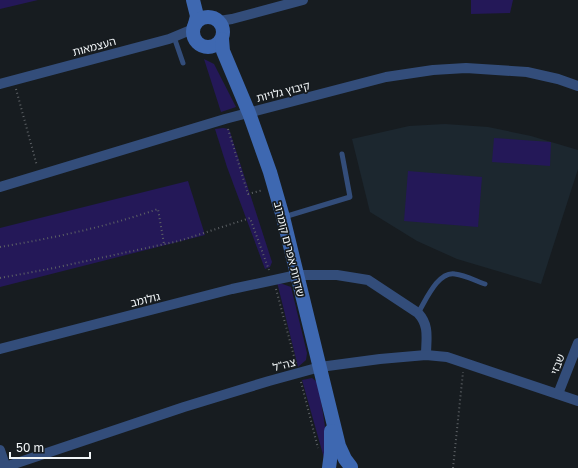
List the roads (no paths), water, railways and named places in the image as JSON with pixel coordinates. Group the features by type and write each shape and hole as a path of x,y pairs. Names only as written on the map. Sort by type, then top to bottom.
{"street":[{"path":"193,0 197,16 194,26 194,38 196,42 204,47 208,48 216,46 222,39 223,30 198,0"},
{"path":"194,26 204,18 216,20 232,19 303,0"},
{"name":"העצמאות","path":"0,84 174,36 194,26"},
{"name":"שדרות אפרים קומרוב","path":"222,39 223,51 248,112 274,187 283,217 339,446 351,468"},
{"name":"שדרות אפרים קומרוב","path":"208,48 214,54 239,92"},
{"name":"קיבוץ גלויות","path":"0,187 248,112 386,77 433,70 466,68 527,72 558,79 578,86"},
{"name":"גולומב","path":"0,349 232,289 297,276 337,275 368,280 418,313"},
{"path":"418,313 424,320 427,329 426,355"},
{"name":"שבזי","path":"558,394 578,343"},
{"name":"צה\"ל","path":"5,468 184,407 298,373 320,367 380,359 426,355 447,357 578,401"},
{"name":"שדרות אפרים קומרוב","path":"329,468 331,453 330,409"},
{"path":"0,450 5,468"},
{"path":"333,468 339,466 351,468"}],"lane":[{"path":"174,36 183,63"},
{"path":"283,217 350,197 342,154"},
{"path":"418,313 440,279 448,274 456,274 485,284"}]}
